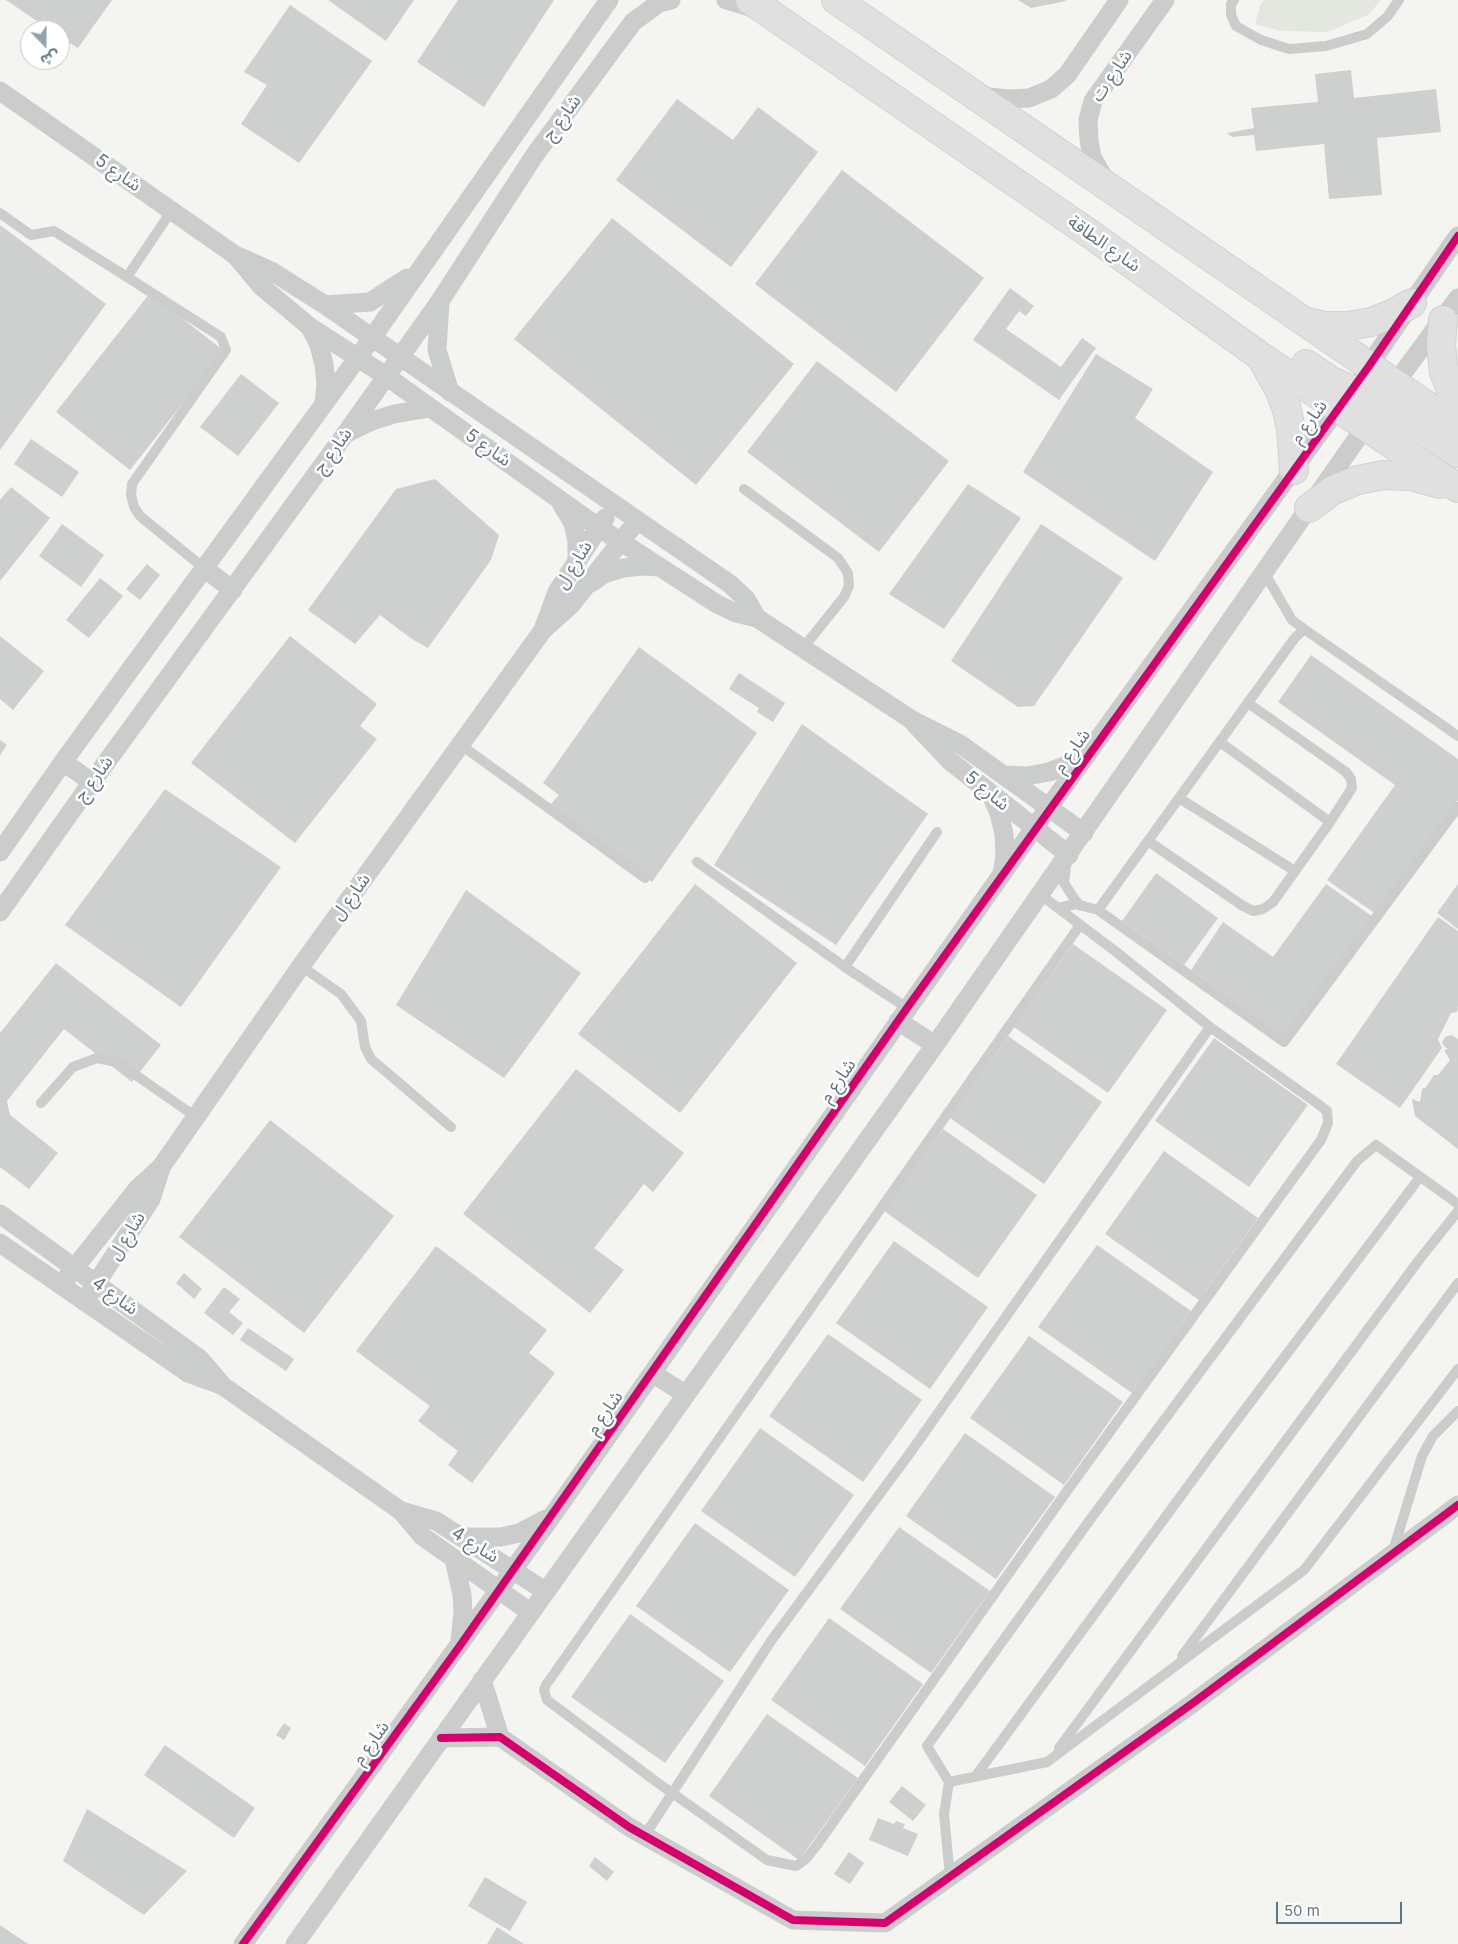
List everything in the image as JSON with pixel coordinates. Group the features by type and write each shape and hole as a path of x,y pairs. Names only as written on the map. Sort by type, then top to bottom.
{"main road":[{"name":"شارع الطاقة","path":"836,0 1369,366 1381,405 1458,489"},
{"name":"شارع الطاقة","path":"761,7 1093,236 1260,356 1345,398 1381,405 1458,427"},
{"path":"1093,236 1195,290 1331,381 1345,398 1378,389 1381,405 1458,453"},
{"path":"1302,321 1333,326 1371,322 1392,314 1412,303"},
{"path":"1450,309 1441,346 1444,372 1458,409"},
{"path":"1260,356 1280,391 1287,410 1292,436 1294,470"},
{"path":"1309,508 1333,490 1358,480 1384,475 1411,476 1458,489"}],"street":[{"name":"شارع ج","path":"0,852 63,762 358,358 609,0"},
{"name":"شارع ج","path":"0,912 440,301 534,156 633,22 659,3 671,0"},
{"path":"726,0 761,7"},
{"path":"975,96 1009,99 1029,98 1051,89 1067,75 1118,0"},
{"name":"شارع ت","path":"1109,188 1092,157 1088,120 1093,101 1165,0"},
{"name":"شارع 5","path":"0,91 235,255 273,272 325,306 730,584 746,599 757,618"},
{"path":"509,141 534,156"},
{"name":"شارع م","path":"243,1944 459,1647 497,1590 552,1516 1001,878 1034,828 1369,366 1458,236"},
{"name":"شارع 5","path":"235,255 262,286 310,327 386,376 552,492 598,527 717,604 736,613 757,618 912,720 949,737 1084,833"},
{"path":"325,306 370,302 418,270"},
{"path":"440,301 438,350 450,392"},
{"path":"295,1944 935,1045 1069,855 1264,572 1450,309"},
{"path":"310,327 319,345 324,364 326,384 324,404"},
{"path":"346,433 372,421 394,414 430,408"},
{"path":"552,492 564,506 573,523 577,541 577,560"},
{"name":"شارع ل","path":"543,630 557,592 614,505"},
{"name":"شارع ل","path":"61,1286 138,1188 161,1167 301,966 543,630 571,604 637,520"},
{"path":"588,584 604,574 623,568 661,567"},
{"path":"204,569 233,590"},
{"name":"شارع 5","path":"912,720 940,752 990,794 1069,855"},
{"path":"1004,775 1027,776 1049,772 1070,764 1089,752"},
{"path":"63,762 92,782"},
{"path":"990,794 999,813 1004,834 1005,856 1001,878"},
{"path":"903,1015 935,1045"},
{"name":"شارع ل","path":"84,1302 151,1199 161,1167"},
{"name":"شارع 4","path":"0,1214 76,1267 200,1359 223,1386 400,1511 422,1536 530,1612"},
{"name":"شارع 4","path":"0,1244 188,1373 223,1386"},
{"path":"652,1373 685,1394"},
{"path":"482,1680 500,1736 629,1827 793,1920 886,1923 1193,1703 1458,1504"},
{"name":"شارع 4","path":"400,1511 436,1521 464,1537 545,1591"},
{"path":"464,1537 501,1537 519,1533 552,1516"},
{"path":"454,1559 462,1595 463,1612 459,1647"},
{"path":"441,1738 500,1736"}],"lane":[{"path":"1234,0 1230,4 1231,15 1236,26 1261,40 1289,49 1326,46 1367,34 1386,17 1399,0"},
{"path":"127,276 172,210"},
{"path":"0,213 31,235 54,231 222,337 226,350 132,484 131,495 134,507 140,516 204,569"},
{"path":"744,489 838,558 848,573 847,592 803,648"},
{"path":"1264,572 1292,620 1458,736"},
{"path":"1098,910 1294,639 1304,629"},
{"path":"1148,841 1253,911 1264,909 1274,902 1352,788 1351,779 1346,772 1248,703"},
{"path":"1220,742 1330,822"},
{"path":"461,745 645,878"},
{"path":"1179,798 1295,871"},
{"path":"1058,908 1066,905 1098,910 1284,1042 1458,807"},
{"path":"845,967 937,832"},
{"path":"1069,855 1063,877 1064,883 1074,900 1081,906"},
{"path":"697,862 845,967 903,1015"},
{"path":"1040,895 1080,924 1210,1027 1327,1111 1328,1122 1321,1140 806,1859 796,1866 767,1860 658,1784 547,1700 544,1690 546,1684 1080,924"},
{"path":"301,966 341,994 361,1021 366,1047 371,1059 451,1127"},
{"path":"645,1835 771,1642 910,1453 1210,1027"},
{"path":"42,1103 73,1067 97,1058 117,1062 196,1117"},
{"path":"950,1877 944,1814 949,1782 927,1746 1092,1517 1357,1161 1376,1145 1458,1204"},
{"path":"975,1777 1216,1448 1420,1177"},
{"path":"1053,1757 1419,1260 1458,1211"},
{"path":"1175,1665 1458,1283"},
{"path":"949,1782 1047,1762 1304,1570 1456,1370"},
{"path":"1393,1552 1422,1456 1433,1436 1458,1411"}],"shaded area":[{"path":"1264,0 1381,0 1368,15 1328,32 1281,31 1255,24 1260,6"}],"building":[{"path":"6,0 112,0 78,48 70,43 70,20 35,20"},
{"path":"328,0 414,0 386,41"},
{"path":"458,0 554,0 484,107 417,62"},
{"path":"1018,0 1066,0 1066,1 1031,8"},
{"path":"290,5 372,61 299,163 241,124 267,85 244,72"},
{"path":"1351,70 1354,98 1436,89 1441,132 1377,138 1382,195 1329,199 1324,144 1256,151 1254,135 1232,137 1227,133 1254,128 1251,108 1318,102 1315,74"},
{"path":"677,99 733,140 758,107 818,152 731,267 616,180"},
{"path":"842,170 984,278 896,392 755,284"},
{"path":"612,218 794,364 696,485 514,339"},
{"path":"0,225 106,304 0,450"},
{"path":"1010,288 1034,306 1026,316 1019,311 1006,329 1061,367 1082,338 1096,348 1059,400 973,340"},
{"path":"150,293 224,351 130,470 56,412"},
{"path":"1096,354 1153,389 1135,418 1213,472 1155,561 1023,472"},
{"path":"817,361 949,461 879,552 747,452"},
{"path":"241,374 279,403 238,456 200,427"},
{"path":"31,439 79,472 62,497 14,464"},
{"path":"435,479 499,535 491,560 428,648 412,639 380,615 355,644 308,610 396,489"},
{"path":"968,484 1021,518 944,629 889,594"},
{"path":"11,487 50,518 0,581 0,500"},
{"path":"62,524 104,555 81,587 39,556"},
{"path":"1041,524 1123,578 1034,706 1018,707 951,661"},
{"path":"147,564 160,575 140,600 126,589"},
{"path":"100,578 123,596 89,638 66,620"},
{"path":"0,636 44,671 13,710 0,699"},
{"path":"290,636 377,704 360,726 377,739 295,843 191,763"},
{"path":"639,647 757,733 652,882 551,804 559,795 543,783"},
{"path":"1311,655 1458,759 1458,800 1376,914 1327,880 1395,785 1278,702"},
{"path":"739,673 785,703 773,722 757,712 759,708 729,689"},
{"path":"802,724 928,814 836,945 714,865"},
{"path":"0,740 7,745 0,755"},
{"path":"165,789 281,867 181,1007 65,925"},
{"path":"1156,873 1218,918 1184,965 1122,921"},
{"path":"695,884 797,963 680,1113 578,1034"},
{"path":"1326,884 1373,917 1285,1037 1191,970 1223,922 1273,957"},
{"path":"1458,884 1458,929 1437,913"},
{"path":"466,890 581,973 504,1078 396,1005"},
{"path":"1438,917 1458,931 1457,1012 1451,1013 1438,1039 1442,1048 1400,1108 1336,1064"},
{"path":"1073,944 1167,1010 1108,1093 1014,1027"},
{"path":"56,963 161,1045 132,1082 64,1029 7,1101 10,1115 58,1153 29,1189 0,1167 0,1033"},
{"path":"1451,1035 1458,1039 1458,1149 1415,1116 1412,1099 1420,1102 1422,1089 1426,1087 1434,1075 1438,1075 1450,1060 1444,1050 1448,1049 1442,1042 1445,1037"},
{"path":"1008,1036 1102,1102 1044,1184 950,1118"},
{"path":"1214,1038 1308,1105 1249,1187 1155,1121"},
{"path":"576,1069 684,1153 653,1192 644,1184 594,1248 624,1270 590,1313 463,1214"},
{"path":"270,1120 394,1216 304,1333 179,1237"},
{"path":"943,1129 1037,1195 978,1278 884,1211"},
{"path":"1164,1151 1258,1218 1199,1300 1105,1234"},
{"path":"894,1241 988,1307 930,1389 836,1323"},
{"path":"1097,1245 1191,1311 1132,1393 1038,1327"},
{"path":"436,1246 547,1330 529,1353 555,1373 472,1483 448,1465 458,1451 418,1421 430,1406 356,1351"},
{"path":"184,1273 202,1289 194,1299 176,1283"},
{"path":"224,1287 240,1299 229,1312 243,1323 233,1335 204,1313"},
{"path":"248,1328 294,1359 286,1371 240,1340"},
{"path":"828,1334 922,1400 863,1482 769,1416"},
{"path":"1029,1336 1123,1402 1064,1485 970,1418"},
{"path":"760,1428 854,1495 795,1577 701,1511"},
{"path":"965,1433 1055,1497 996,1579 906,1516"},
{"path":"695,1523 789,1590 730,1672 636,1606"},
{"path":"899,1527 990,1591 931,1673 840,1609"},
{"path":"630,1614 724,1681 665,1763 571,1697"},
{"path":"829,1618 923,1684 865,1766 771,1700"},
{"path":"767,1714 858,1778 799,1860 709,1796"},
{"path":"284,1723 291,1728 284,1740 276,1735"},
{"path":"165,1745 255,1808 234,1838 144,1775"},
{"path":"902,1786 926,1805 913,1821 889,1802"},
{"path":"87,1809 187,1871 144,1915 63,1861"},
{"path":"878,1818 894,1824 896,1821 905,1824 903,1828 918,1834 908,1856 869,1840"},
{"path":"849,1852 864,1863 850,1884 834,1874"},
{"path":"595,1857 614,1872 607,1881 589,1866"},
{"path":"485,1877 527,1902 510,1931 468,1906"},
{"path":"0,1925 28,1944 0,1944"},
{"path":"497,1927 524,1944 487,1944"}],"cycle path":[{"path":"243,1944 459,1647 907,1008 1369,366 1458,236"},
{"path":"441,1738 500,1737 629,1827 793,1920 885,1923 1193,1703 1458,1505"}]}
